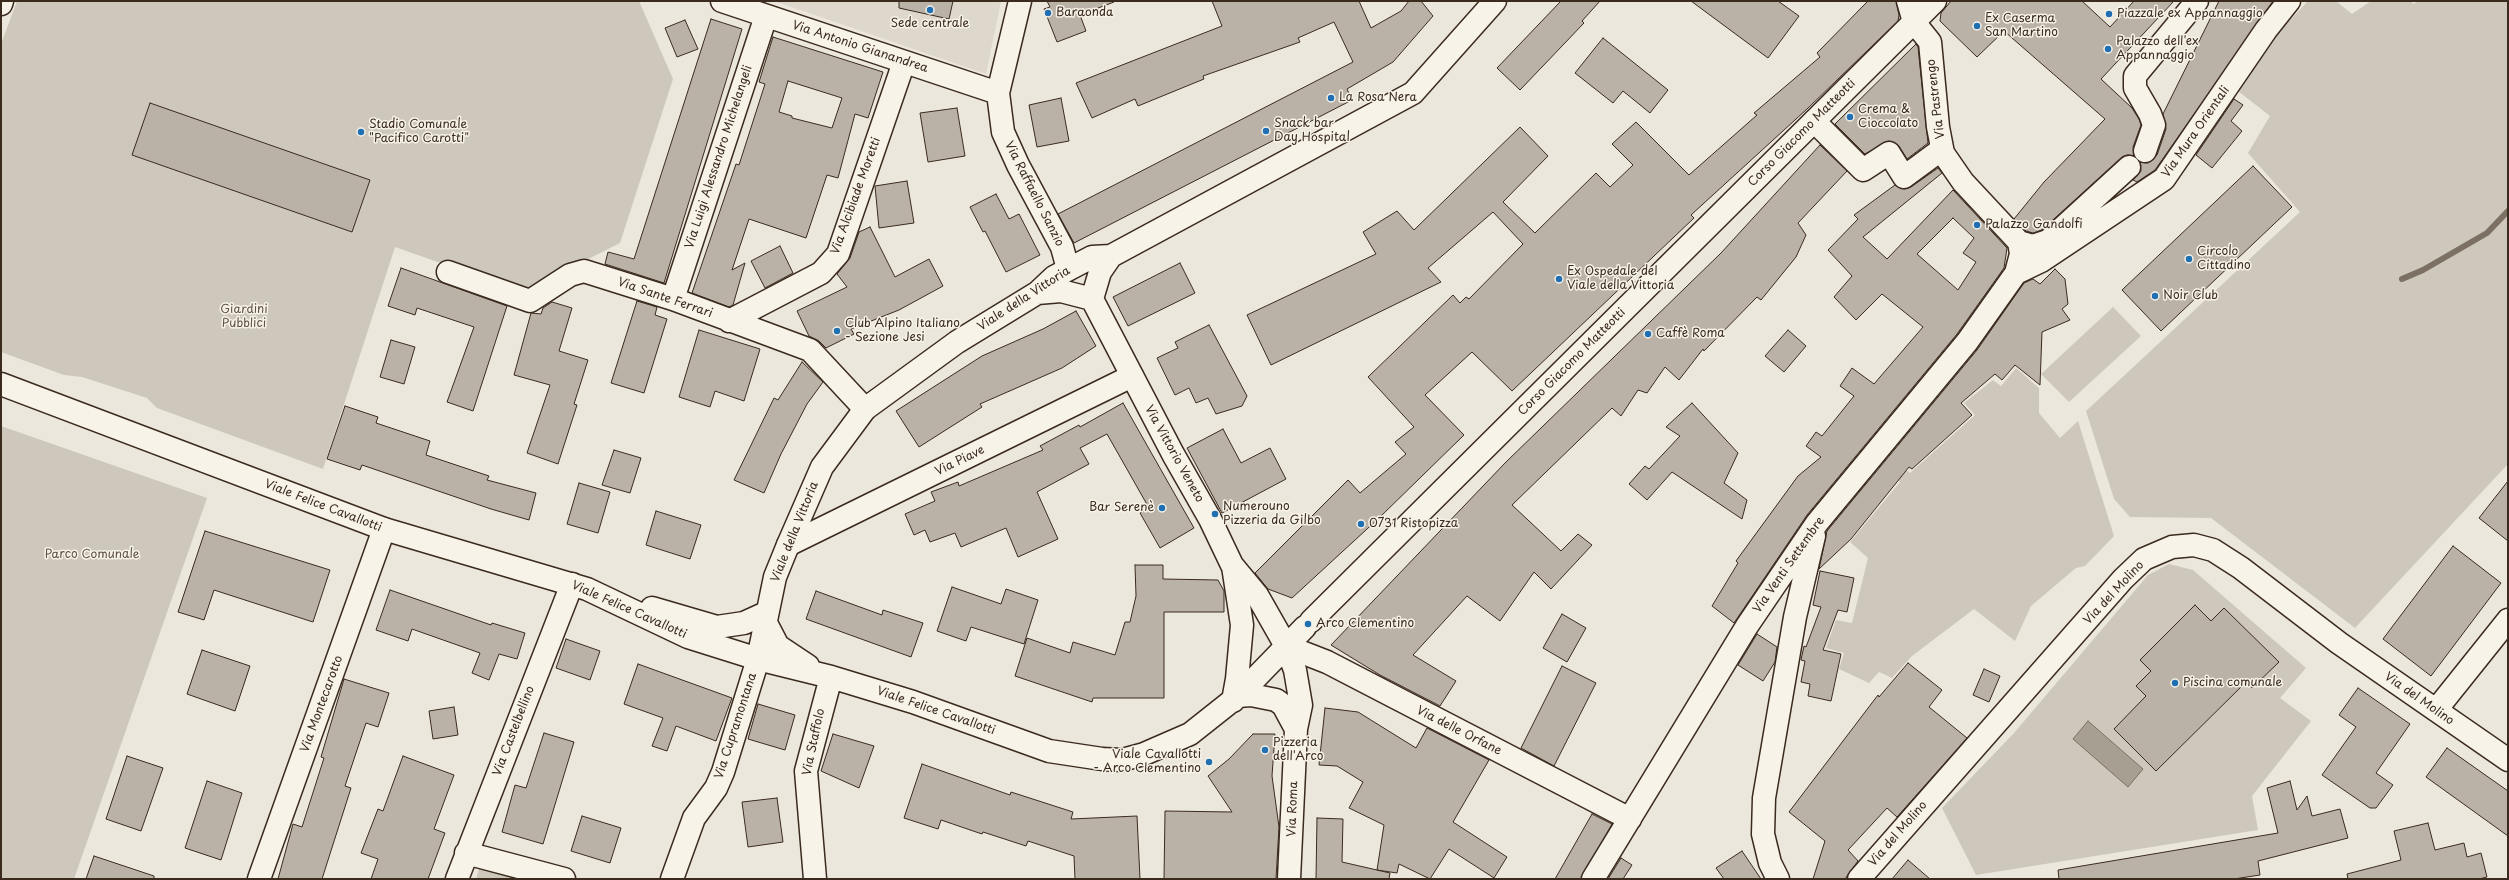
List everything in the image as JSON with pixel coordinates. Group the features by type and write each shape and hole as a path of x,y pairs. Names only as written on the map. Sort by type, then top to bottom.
{"street":[{"name":"Via Antonio Gianandrea","path":"722,1 998,93"},
{"name":"Via Raffaello Sanzio","path":"1020,1 998,93 1003,132 1018,165 1062,247 1068,269"},
{"name":"Viale della Vittoria","path":"758,659 765,617 775,577 788,545 822,467 864,409 957,342 1037,293 1054,277 1092,257 1111,256 1413,93 1495,1"},
{"path":"1908,1 1914,22"},
{"name":"Corso Giacomo Matteotti","path":"1286,646 1935,1"},
{"path":"2145,151 2154,125 2150,114 2135,88 2135,76 2197,1"},
{"name":"Via Mura Orientali","path":"2016,273 2041,261 2164,179 2266,30 2289,1"},
{"name":"Via Luigi Alessandro Michelangeli","path":"673,299 766,16"},
{"name":"Via Pastrengo","path":"1914,22 1930,42 1938,127 1942,149 1963,182 2019,242"},
{"name":"Via Alcibiade Moretti","path":"729,321 821,273 838,254 904,62"},
{"path":"1814,121 1863,170 1889,153 1904,177 1942,149"},
{"path":"2016,273 2021,254 2019,242 2033,246 2048,241 2129,167"},
{"path":"1037,293 1061,291 1092,299 1100,272 1111,256"},
{"name":"Via Sante Ferrari","path":"448,272 530,301 570,275 584,271 673,299 810,350 864,409"},
{"name":"Via Venti Settembre","path":"1593,879 1747,626 1817,523 1967,342 2016,273"},
{"name":"Via Vittorio Veneto","path":"1092,299 1173,454 1210,518 1232,564 1257,595 1286,646"},
{"name":"Via Piave","path":"788,545 1132,376"},
{"name":"Viale Felice Cavallotti","path":"1,384 384,529 580,586 688,637 758,659 826,676 912,702 1049,751 1102,759 1122,760 1168,745 1190,734 1235,699 1286,646"},
{"path":"1778,879 1770,864 1763,834 1764,798 1795,617 1817,523"},
{"name":"Via Montecarotto","path":"259,879 384,529"},
{"name":"Via del Molino","path":"1859,879 2123,579 2144,559 2172,547 2194,545 2213,550 2241,568 2339,643 2508,760"},
{"path":"1232,564 1242,625 1235,699 1251,695 1276,700 1282,705 1296,729"},
{"path":"580,586 717,627 744,623 765,617 778,646 826,676"},
{"name":"Via Castelbellino","path":"457,879 466,854 580,586"},
{"path":"2436,710 2508,620"},
{"name":"Via delle Orfane","path":"1286,646 1327,662 1630,819"},
{"name":"Via Roma","path":"1286,646 1295,670 1301,706 1296,729 1289,879"},
{"name":"Via Cupramontana","path":"672,879 688,831 724,772 758,659"},
{"name":"Via Staffolo","path":"815,879 806,771 826,676"},
{"path":"466,854 564,879"}],"shaded area":[{"path":"774,1 1001,1 986,74"},
{"path":"2088,721 2143,769 2128,787 2073,739"}],"green space":[{"name":"Stadio Comunale \"Pacifico Carotti\"","path":"17,1 639,1 673,79 620,243 523,292 395,247 323,469 157,408 147,398 82,377 64,375 1,352 1,44"},
{"path":"2308,1 2336,1 2352,14 2371,1 2410,1 2414,4 2417,1 2508,1 2508,464 2355,628 2211,518 2130,517 2114,499 2086,411 2300,212 2248,153 2270,116 2238,91 2278,33"},
{"path":"2113,307 2141,336 2069,402 2041,374"},
{"path":"2016,368 2039,388 2039,413 2060,438 2078,421 2114,536 2085,566 2076,568 2031,606 2015,641 1974,609 1912,656 1892,678 1879,672 1869,683 1839,669 1844,653 1826,648 1836,620 1852,623 1868,558 1850,542 1900,482 1881,466 1891,456 1910,473 1975,415 1964,403 1993,380 2001,386"},
{"name":"Parco Comunale","path":"1,426 207,498 74,879 1,879"},
{"name":"Piscina comunale","path":"2169,564 2193,570 2306,668 2280,698 2311,721 2252,796 2258,830 1976,875 1942,808 2014,733 2148,575"},
{"path":"481,862 533,879 476,879"}],"building":[{"name":"Sede centrale","path":"899,1 953,1 949,19 899,8"},
{"path":"1047,1 1114,2 1080,15 1086,31 1057,42 1044,9 1050,7"},
{"path":"1212,1 1359,1 1371,28 1401,11 1409,1 1421,1 1433,16 1393,62 1347,89 1352,100 1074,243 1058,214 1353,62 1334,22 1298,38 1300,42 1203,76 1204,79 1138,106 1135,99 1092,118 1076,83 1222,26"},
{"path":"1561,1 1600,1 1582,21 1584,23 1520,90 1497,68"},
{"path":"1691,1 1778,1 1799,16 1768,58"},
{"name":"Ex Ospedale del Viale della Vittoria","path":"1868,1 1896,1 1899,15 1898,21 1807,109 1691,215 1694,218 1512,391 1472,352 1425,395 1464,435 1379,518 1292,598 1268,589 1255,573 1348,480 1360,493 1406,454 1395,442 1414,427 1368,377 1453,295 1460,303 1466,297 1469,299 1523,244 1493,212 1428,268 1441,282 1271,365 1247,315 1376,254 1363,232 1397,211 1414,230 1520,127 1548,156 1503,202 1535,233 1596,173 1610,187 1633,165 1612,144 1636,122 1689,175 1757,115 1754,113 1820,57 1817,53"},
{"path":"1951,1 2082,1 2110,27 2134,1 2174,1 2101,79 2132,108 2139,119 2141,125 2133,147 2134,156 2127,155 2121,158 2042,230 2033,233 2026,231 2014,219 2044,182 2105,119 2004,31 1977,57 1940,21 1941,13"},
{"path":"2219,1 2273,1 2155,170 2137,182 2133,180 2141,171 2140,162 2148,163 2157,155 2166,129 2163,114"},
{"path":"711,19 742,29 664,283 605,264 608,252 634,259"},
{"path":"685,20 698,49 677,57 665,28"},
{"path":"773,37 883,72 868,118 855,114 838,178 827,175 806,238 749,219 732,270 745,263 733,305 729,307 692,293 736,164 739,165 765,84 759,82","holes":["788,81 842,98 832,128 792,118 792,116 779,112"]},
{"path":"1603,38 1668,90 1650,113 1623,91 1613,103 1575,73"},
{"path":"1916,44 1918,47 1928,143 1907,159 1899,146 1889,141 1865,154 1835,124"},
{"path":"1061,98 1069,141 1037,147 1029,105"},
{"path":"2234,99 2243,105 2231,121 2242,131 2212,168 2196,155"},
{"path":"150,103 370,180 352,232 132,155"},
{"path":"957,108 965,156 928,162 920,113"},
{"path":"1820,145 1847,171 1798,223 1806,235 1796,257 1761,300 1757,297 1704,351 1703,349 1679,380 1665,367 1647,393 1638,390 1621,416 1612,408 1512,505 1561,551 1578,534 1592,545 1551,589 1534,572 1500,621 1467,596 1413,655 1456,681 1440,706 1380,675 1331,645 1506,462 1721,253"},
{"path":"2253,166 2292,207 2161,331 2122,290"},
{"path":"1938,168 1942,173 1863,237 1887,259 1953,190 2007,248 2004,268 1957,334 1807,515 1734,623 1712,606 1738,563 1736,561 1798,476 1821,457 1806,446 1816,432 1822,436 1854,396 1840,386 1852,368 1874,384 1923,327 1882,294 1856,320 1834,297 1852,276 1828,250 1858,219 1854,215 1895,185 1905,189 1911,187","holes":["1953,218 1974,238 1963,253 1976,262 1958,290 1917,254"]},
{"path":"907,181 914,223 879,228 875,186"},
{"path":"996,194 1009,219 1019,214 1040,255 1006,272 985,231 983,232 970,207"},
{"path":"870,227 895,277 929,259 943,286 899,310 851,329 854,334 826,348 819,341 809,336 797,311 847,287 837,274 850,258 859,232"},
{"path":"780,246 793,273 765,288 751,261"},
{"path":"1180,263 1195,293 1128,326 1113,297"},
{"path":"401,268 507,306 473,411 447,402 474,327 417,308 415,315 388,306"},
{"path":"2055,269 2065,279 2068,304 2062,309 2070,320 2042,332 2040,385 2015,365 2002,380 1995,374 1961,403 1972,415 1912,469 1909,467 1851,539 1819,569 1827,531 1977,350 2024,283 2033,279 2040,284"},
{"path":"637,301 657,307 655,315 667,319 644,393 611,383"},
{"path":"552,302 572,308 559,351 588,360 574,404 577,405 558,464 527,453 550,385 514,375 531,313 541,314 543,308"},
{"path":"1076,311 1096,346 1062,368 980,404 982,407 919,447 896,411 982,356 1043,329"},
{"path":"1209,325 1247,396 1242,406 1216,414 1208,398 1196,403 1189,388 1175,395 1157,358 1178,348 1175,342"},
{"path":"699,330 760,349 744,401 715,391 710,407 679,397"},
{"path":"1788,330 1806,346 1784,372 1765,356"},
{"path":"391,340 415,347 404,384 380,377"},
{"path":"802,362 823,382 807,404 781,454 764,493 734,480 774,398 778,400"},
{"path":"1123,403 1194,528 1160,548 1140,513 1149,508 1107,434 1080,448 1089,464 1037,492 1058,539 1018,557 1006,528 961,547 955,533 930,542 925,530 914,535 905,514 935,501 931,492 958,482 959,486 1043,450 1040,446 1079,425 1080,427"},
{"path":"1692,403 1738,453 1724,483 1747,500 1742,519 1672,472 1647,500 1629,484 1645,466 1649,469 1680,436 1666,427"},
{"path":"345,406 378,417 376,423 430,441 426,455 489,476 487,480 536,493 529,520 491,509 362,465 360,470 327,459"},
{"path":"1223,429 1241,463 1270,448 1286,479 1222,513 1187,448"},
{"path":"614,450 641,458 630,493 602,485"},
{"path":"2508,481 2508,541 2479,518"},
{"path":"579,483 610,492 598,533 567,524"},
{"path":"656,511 701,525 690,559 646,545"},
{"path":"205,531 330,570 313,622 214,590 204,620 178,612"},
{"path":"2453,546 2501,583 2431,676 2383,639"},
{"path":"1135,565 1163,565 1163,579 1218,580 1224,591 1224,612 1164,612 1164,698 1093,698 1092,702 1015,676 1027,638 1070,653 1073,642 1115,655 1125,622 1130,622 1136,596"},
{"path":"1820,571 1854,578 1847,612 1838,610 1823,650 1841,654 1831,701 1808,696 1810,684 1801,682 1805,661 1801,660 1804,646 1806,647 1821,607 1813,605"},
{"path":"952,587 1001,604 1006,589 1038,600 1024,644 971,627 966,641 937,631"},
{"path":"390,590 491,625 492,623 525,633 517,659 499,654 489,680 472,673 480,653 412,629 408,641 376,630"},
{"path":"816,591 882,615 883,610 923,623 911,657 806,619"},
{"path":"2195,605 2211,621 2224,608 2279,662 2252,688 2246,682 2156,771 2114,729 2146,696 2136,686 2151,671 2140,660"},
{"path":"1562,614 1586,628 1567,662 1543,648"},
{"path":"1757,634 1777,647 1775,662 1763,681 1738,665"},
{"path":"566,639 600,651 590,680 556,668"},
{"path":"202,650 250,666 235,711 187,694"},
{"path":"1908,663 1942,690 1929,707 1967,738 1897,817 1887,808 1848,850 1858,861 1845,879 1813,879 1825,841 1789,812 1878,695 1879,697"},
{"path":"638,664 732,698 716,741 676,726 667,751 652,746 663,718 624,704"},
{"path":"1562,666 1596,683 1554,766 1521,748"},
{"path":"1984,669 2000,676 1989,702 1973,695"},
{"path":"344,679 389,693 378,727 366,723 345,786 351,788 322,879 278,879 293,824 302,827 324,758 321,757"},
{"path":"2358,688 2410,724 2376,773 2393,785 2376,808 2370,808 2322,775 2356,727 2339,715"},
{"path":"758,704 795,715 785,750 748,739"},
{"path":"454,707 458,735 433,739 429,711"},
{"path":"1325,708 1358,712 1416,748 1427,728 1489,760 1453,822 1507,857 1494,878 1449,849 1430,879 1399,864 1397,873 1377,870 1384,825 1349,808 1363,782 1337,766 1319,765"},
{"path":"544,733 574,742 543,844 502,832 515,785 526,788"},
{"path":"833,734 874,746 859,788 821,771"},
{"path":"1253,734 1275,734 1272,776 1279,827 1276,879 1164,879 1165,811 1232,812 1208,776 1229,759"},
{"path":"2447,748 2508,791 2508,836 2426,777"},
{"path":"127,756 163,768 141,831 106,819"},
{"path":"403,756 454,775 434,829 445,833 428,879 371,879 378,859 361,853 378,809 383,811"},
{"path":"922,764 1010,795 1011,792 1073,812 1071,819 1137,816 1140,879 1075,879 1074,856 1028,841 1026,846 983,832 982,834 941,820 938,829 904,818"},
{"path":"207,781 242,793 221,860 185,848"},
{"path":"2290,781 2297,810 2307,796 2312,816 2340,809 2348,838 2258,861 2260,875 2234,879 2059,879 2058,870 2278,833 2267,788"},
{"path":"777,798 783,842 748,847 742,802"},
{"path":"1592,814 1612,824 1581,879 1555,879"},
{"path":"582,816 621,828 610,863 571,851"},
{"path":"1317,818 1343,819 1342,862 1390,873 1389,879 1316,879"},
{"path":"2428,823 2435,850 2464,843 2467,857 2481,853 2487,877 2479,879 2348,879 2347,874 2401,860 2394,831"},
{"path":"1742,851 1761,879 1724,879 1716,868"},
{"path":"94,856 154,876 154,879 86,879"},
{"path":"1621,858 1632,865 1623,879 1608,879"},
{"path":"1908,860 1930,879 1892,879"}],"waterway":[{"path":"2402,279 2423,270 2487,233 2508,211"}],"place":[{"name":"Sede centrale","path":"930,10"},
{"name":"Baraonda","path":"1048,13"},
{"name":"Piazzale ex Appannaggio","path":"2109,14"},
{"name":"Ex Caserma San Martino","path":"1977,26"},
{"name":"Palazzo dell'ex Appannaggio","path":"2108,49"},
{"name":"La Rosa Nera","path":"1331,98"},
{"name":"Crema & Cioccolato","path":"1850,117"},
{"name":"Snack bar Day Hospital","path":"1266,131"},
{"name":"Stadio Comunale \"Pacifico Carotti\"","path":"361,132"},
{"name":"Palazzo Gandolfi","path":"1977,225"},
{"name":"Circolo Cittadino","path":"2189,259"},
{"name":"Ex Ospedale del Viale della Vittoria","path":"1559,279"},
{"name":"Noir Club","path":"2155,296"},
{"name":"Club Alpino Italiano - Sezione Jesi","path":"837,331"},
{"name":"Caffè Roma","path":"1648,334"},
{"name":"Bar Serenè","path":"1162,508"},
{"name":"Numerouno Pizzeria da Gilbo","path":"1215,514"},
{"name":"0731 Ristopizza","path":"1361,524"},
{"name":"Arco Clementino","path":"1308,624"},
{"name":"Piscina comunale","path":"2175,683"},
{"name":"Pizzeria dell'Arco","path":"1265,750"},
{"name":"Viale Cavallotti - Arco Clementino","path":"1209,762"}],"park label":[{"name":"Giardini Pubblici","path":"244,317"}]}
